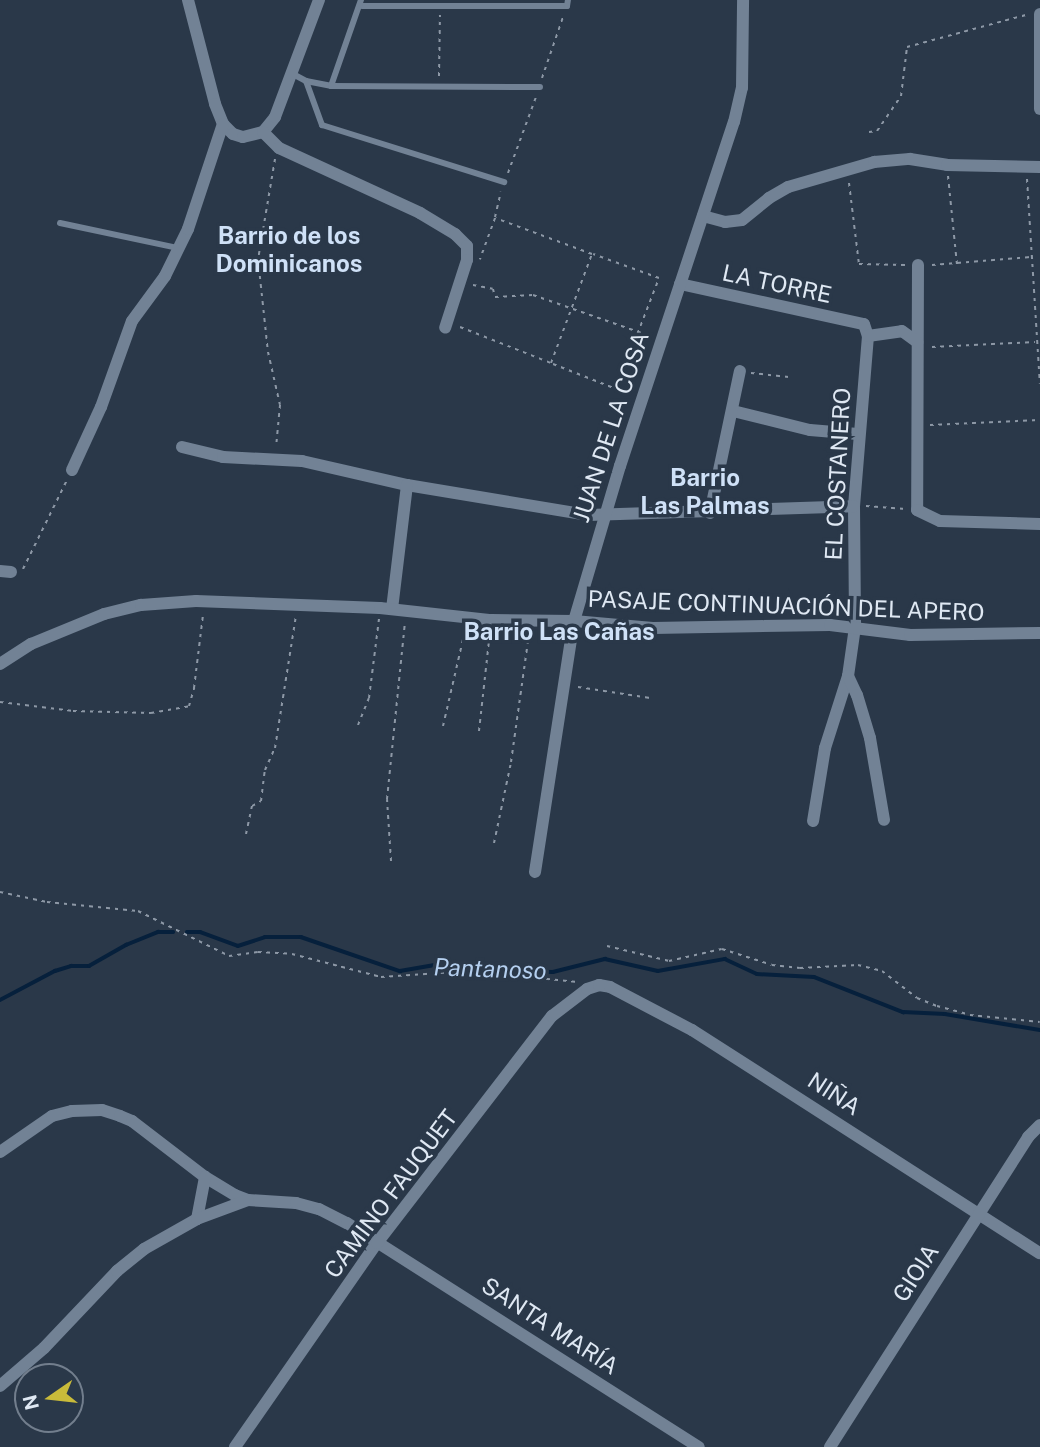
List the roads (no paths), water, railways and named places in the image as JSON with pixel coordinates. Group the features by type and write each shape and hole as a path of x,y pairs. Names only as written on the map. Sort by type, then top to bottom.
{"street":[{"path":"188,0 208,84 223,124 233,134 243,137 263,132 275,117 319,0"},
{"name":"JUAN DE LA COSA","path":"535,872 573,621 661,340 734,122 742,88 743,0"},
{"path":"1037,14 1040,109"},
{"path":"72,470 100,407 132,321 165,276 178,248 223,124"},
{"path":"263,132 279,148 420,213 454,234 467,246 467,260 450,327"},
{"path":"703,216 725,222 742,220 778,192 848,168 910,159 947,165 1026,164 1040,167"},
{"path":"918,265 915,426 917,510 940,521 1040,524"},
{"name":"LA TORRE","path":"680,285 866,330"},
{"path":"902,331 918,307"},
{"path":"866,330 902,331 917,345"},
{"name":"EL COSTANERO","path":"813,821 828,731 835,723 848,676 855,627 854,506 866,330"},
{"path":"710,513 740,371"},
{"path":"733,411 810,430 859,434"},
{"path":"182,447 223,457 275,458 407,485 606,516 854,506"},
{"path":"386,609 407,485"},
{"name":"PASAJE CONTINUACIÓN DEL APERO","path":"0,664 30,644 104,614 141,606 195,601 386,609 491,620 573,621 653,628 855,627 910,635 1040,633"},
{"path":"848,676 858,695 870,738 884,820"},
{"name":"NIÑA","path":"598,985 610,987 692,1030 1040,1253"},
{"name":"CAMINO FAUQUET","path":"235,1447 377,1243 552,1016 587,989 598,985"},
{"path":"0,1152 52,1116 72,1111 102,1110 132,1121 205,1177 248,1200"},
{"name":"GIOIA","path":"830,1447 1028,1137 1040,1125"},
{"path":"197,1219 205,1177"},
{"path":"0,1386 44,1348 132,1259 164,1235 248,1200"},
{"name":"SANTA MARÍA","path":"248,1200 296,1203 319,1209 402,1256 699,1447"}],"lane":[{"path":"331,86 361,3 566,6 568,0"},
{"path":"290,73 306,81 331,86 540,87"},
{"path":"306,81 323,125 504,182"},
{"path":"60,223 178,248"}],"waterway":[{"name":"Pantanoso","path":"0,1000 55,971 71,966 89,966 126,945 158,932 173,932"},
{"name":"Pantanoso","path":"187,932 200,932 238,946 265,937 301,937 400,971 447,963 503,971 553,972 605,959 658,971 725,959 757,974 814,977 903,1012 945,1014 1040,1030"}],"district":[{"name":"Barrio de los Dominicanos","path":"289,250"},
{"name":"Barrio Las Palmas","path":"705,492"},
{"name":"Barrio Las Cañas","path":"559,632"}]}
